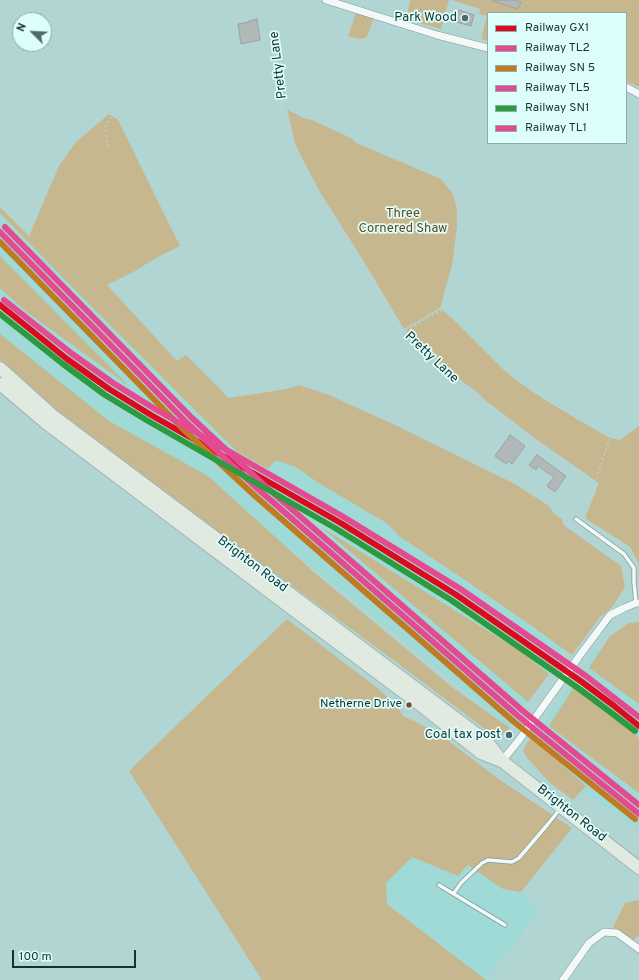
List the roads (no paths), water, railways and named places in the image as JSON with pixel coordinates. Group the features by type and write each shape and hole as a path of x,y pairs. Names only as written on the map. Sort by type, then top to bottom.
{"highway":[{"name":"Brighton Road","path":"0,368 52,415 478,735 488,743 502,761 639,868"},
{"name":"Brighton Road","path":"0,384 46,423 422,706 481,753 502,761"}],"street":[{"path":"326,0 437,35 487,48"},
{"path":"627,88 639,94"},
{"path":"502,761 543,708 610,615 637,603"},
{"path":"563,980 589,943 604,932 617,933 639,949"}],"lane":[{"path":"576,519 624,554 634,568 637,603"},
{"path":"454,893 461,883 482,863 488,860 512,862 519,858 561,807"},
{"path":"439,885 505,925"}],"rail line":[{"name":"TL5","path":"5,227 192,418 264,485 523,711 639,805"},
{"name":"TL2","path":"0,232 187,423 259,490 518,716 639,814"},
{"name":"TL1","path":"4,300 71,353 113,383 155,409 342,516 459,588 586,676 639,717"},
{"name":"GX1","path":"0,305 67,359 109,389 151,415 339,522 455,594 582,682 639,726"},
{"name":"SN1","path":"0,314 105,395 335,528 451,600 578,688 635,731"}],"place":[{"name":"Park Wood","path":"465,18"},
{"name":"Netherne Drive","path":"409,705"},
{"name":"Coal tax post","path":"509,735"}],"park label":[{"name":"Three Cornered Shaw","path":"403,222"}]}
